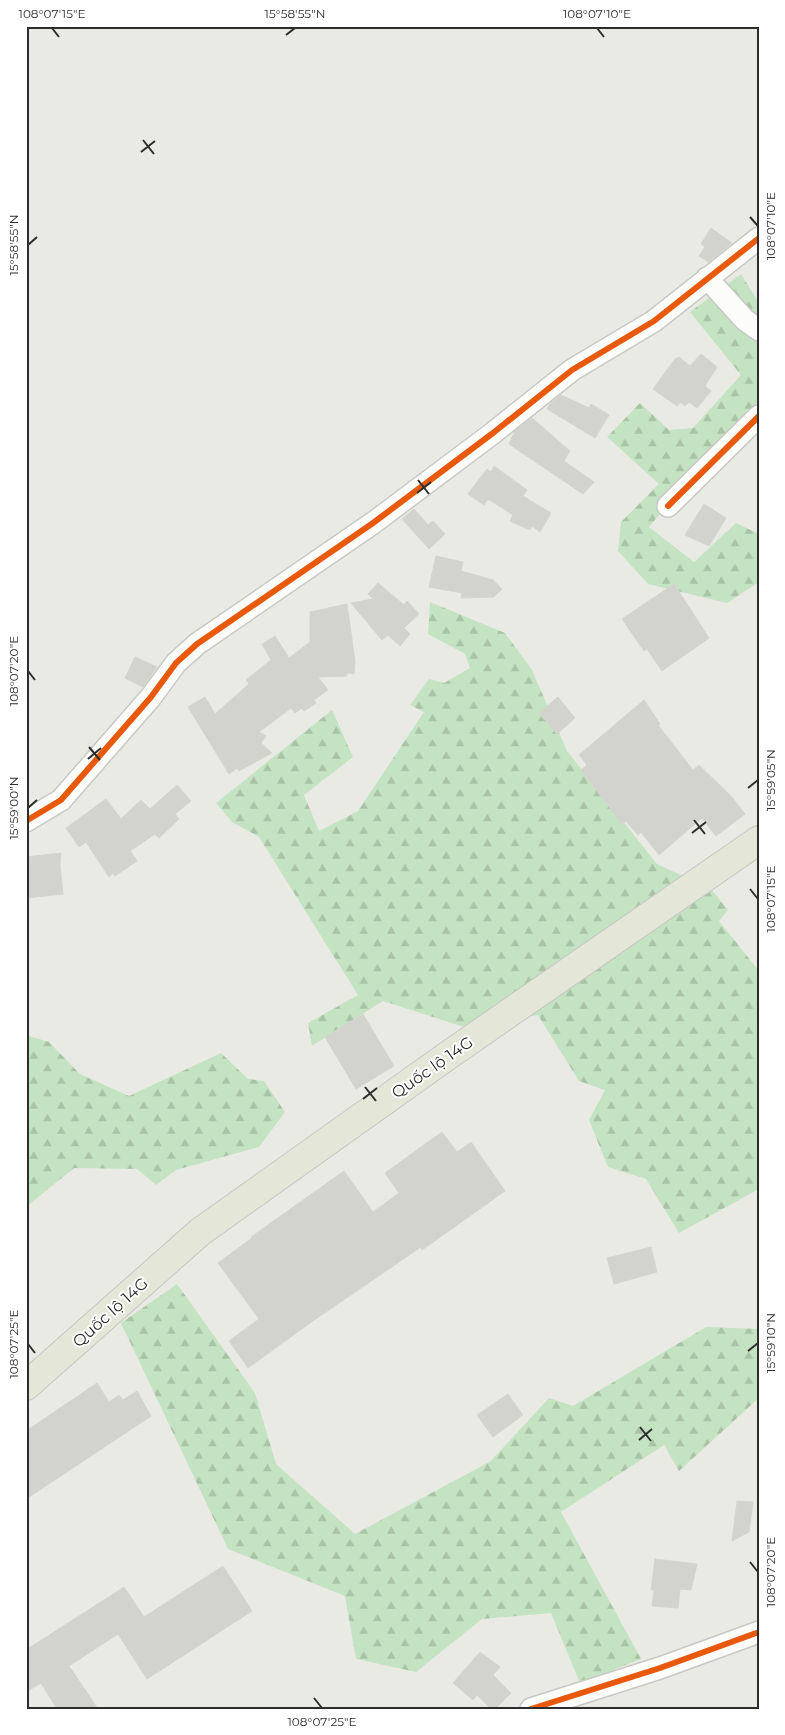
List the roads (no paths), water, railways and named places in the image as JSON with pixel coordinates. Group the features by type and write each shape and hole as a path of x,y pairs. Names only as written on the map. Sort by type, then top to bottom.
{"main road":[{"name":"Quốc lộ 14G","path":"26,1386 200,1232 458,1048 759,840"}],"street":[{"path":"26,821 61,800 151,697 176,663 197,644 373,523 493,433 572,370 654,321 759,238"},
{"path":"707,278 745,320 759,330"},
{"path":"668,506 759,416"},
{"path":"531,1709 660,1668 759,1632"}]}
